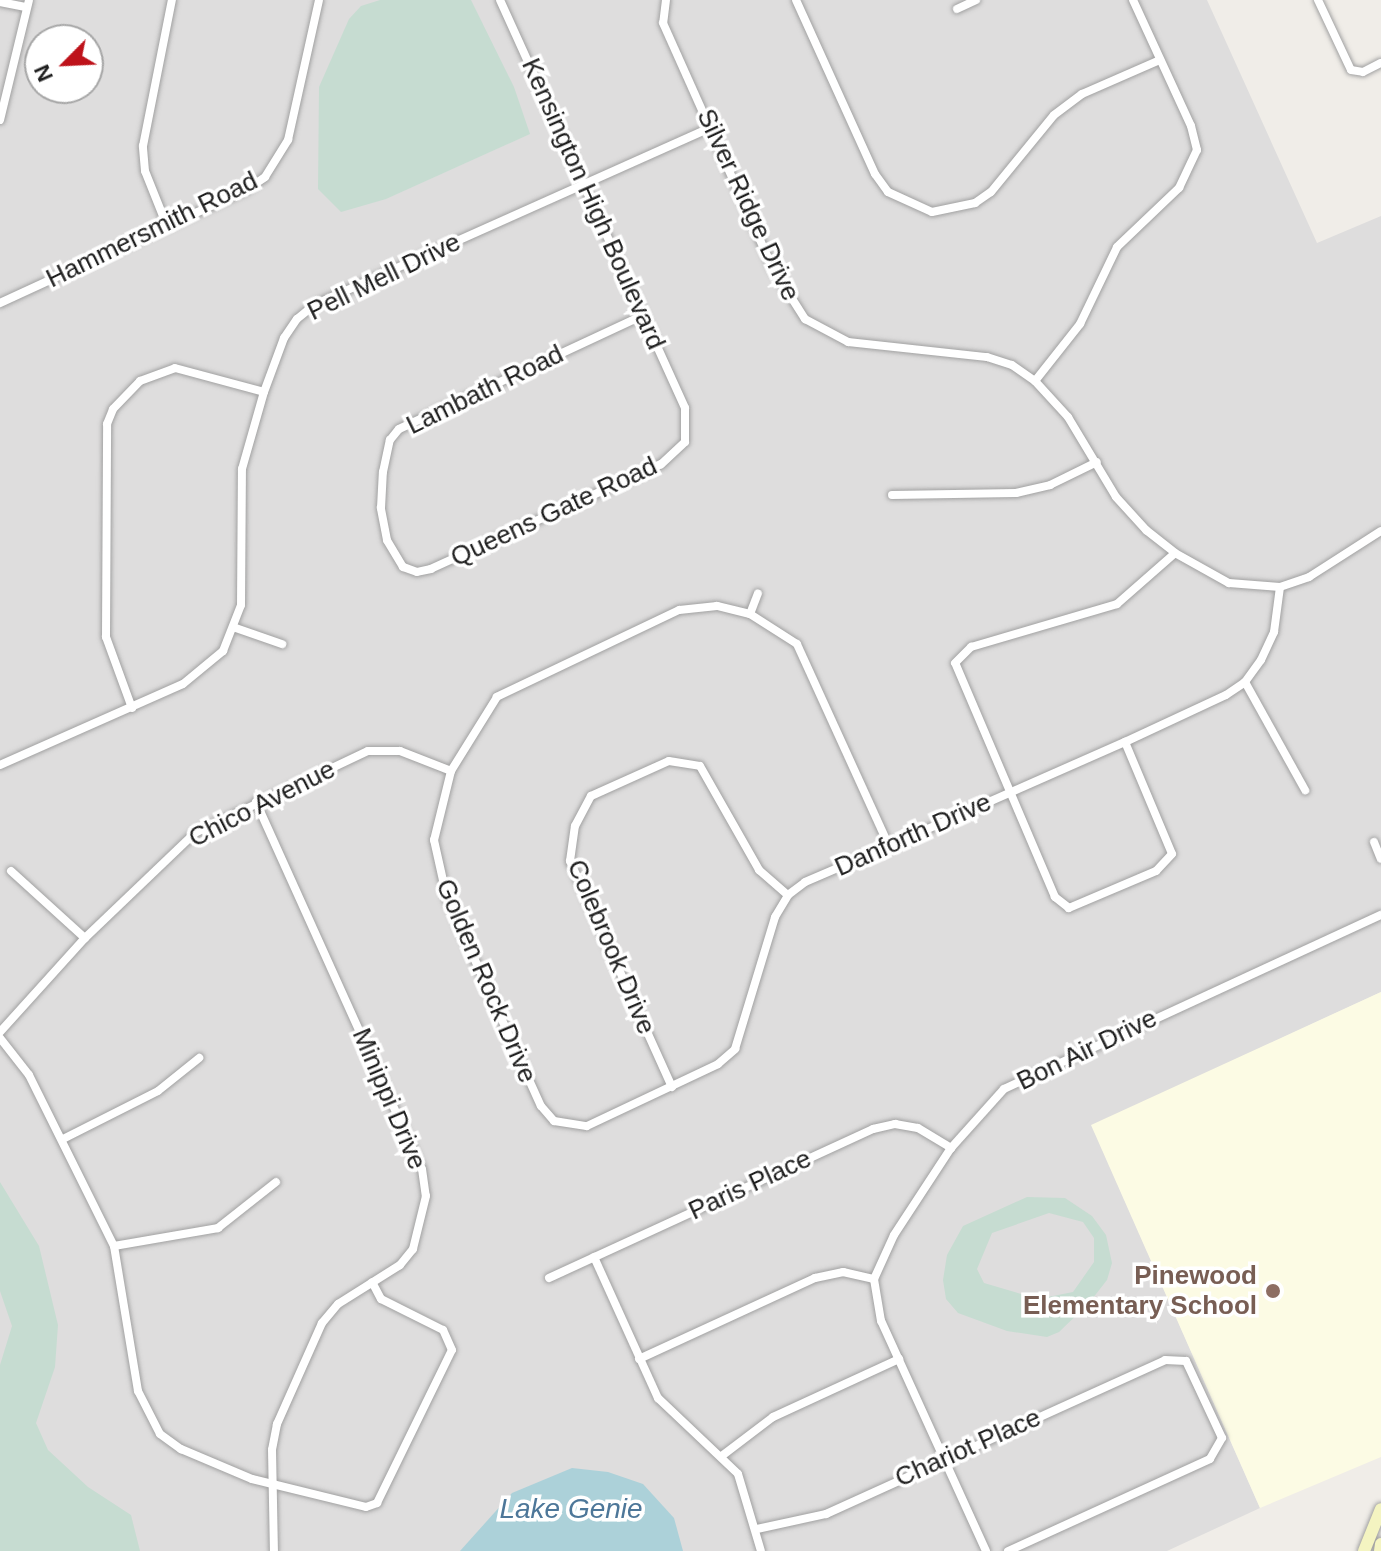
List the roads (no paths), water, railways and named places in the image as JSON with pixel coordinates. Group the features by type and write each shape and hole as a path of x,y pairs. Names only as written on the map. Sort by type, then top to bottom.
{"main road":[{"path":"1364,1551 1381,1509"},
{"path":"1380,1551 1381,1544"}],"street":[{"path":"167,226 145,171 143,146 172,0"},
{"name":"Hammersmith Road","path":"0,303 246,190 282,156 319,0"},
{"name":"Kensington High Boulevard","path":"500,0 685,408"},
{"name":"Silver Ridge Drive","path":"666,0 663,23 778,280 805,319 848,342 987,357 1035,381 1068,417 1116,497 1175,553 1229,583 1280,587 1309,577 1381,531"},
{"path":"796,0 875,174 888,192 932,212 975,203 991,192 1054,115 1082,94 1160,60"},
{"path":"957,9 976,0"},
{"path":"1035,381 1080,324 1117,247 1179,188 1197,150 1191,126 1133,0"},
{"path":"1318,0 1351,70 1363,72 1381,63"},
{"path":"0,2 27,3 0,120"},
{"name":"Pell Mell Drive","path":"0,765 132,708 204,671 236,628 241,605 242,469 264,392 284,338 314,305 711,127"},
{"name":"Lambath Road","path":"431,569 417,572 403,567 387,540 383,472 399,429 643,315"},
{"path":"132,708 106,637 107,424 113,409 140,381 175,368 264,392"},
{"name":"Queens Gate Road","path":"431,569 676,455 685,442 685,408"},
{"path":"892,495 1016,493 1050,485 1097,462"},
{"path":"1125,742 1172,854 1156,871 1083,905 1069,908 1055,897 957,676 955,663 960,653 1117,604 1175,553"},
{"path":"1280,587 1274,632 1245,682 1305,790"},
{"path":"750,614 758,593"},
{"name":"Golden Rock Drive","path":"672,1087 587,1126 554,1121 541,1106 447,898 434,840 451,771 484,712 516,684 679,610 717,606 750,614 797,644 889,846"},
{"path":"236,628 282,644"},
{"name":"Danforth Drive","path":"788,895 805,882 1125,742 1245,682"},
{"name":"Chico Avenue","path":"0,1035 85,938 175,848 256,802 385,747 451,771"},
{"name":"Colebrook Drive","path":"672,1087 570,861 575,826 591,796 669,761 700,766 713,781 759,870 788,895"},
{"name":"Minippi Drive","path":"256,802 422,1169 426,1196 413,1249 400,1265 338,1304 322,1323 277,1424 272,1484 274,1551"},
{"path":"1374,842 1381,859"},
{"path":"11,871 85,938"},
{"path":"672,1087 718,1064 735,1049 775,917 788,895"},
{"name":"Bon Air Drive","path":"874,1279 894,1235 951,1148 1004,1089 1043,1067 1381,915"},
{"path":"0,1035 29,1075 114,1246 146,1414 160,1434 181,1449 272,1484 366,1507 385,1496 452,1350 443,1330 381,1299 372,1282"},
{"path":"63,1139 158,1091 199,1058"},
{"name":"Paris Place","path":"549,1278 873,1129 895,1124 918,1128 951,1148"},
{"path":"114,1246 218,1228 276,1182"},
{"path":"594,1257 639,1359 668,1410 723,1455 738,1474 757,1529 761,1551"},
{"path":"639,1359 815,1278 843,1272 874,1279 881,1321 986,1551"},
{"name":"Chariot Place","path":"757,1529 826,1514 1176,1358 1186,1361 1222,1438 1220,1448 1210,1459 1008,1551"},
{"path":"723,1455 761,1424 899,1359"}],"water":[{"name":"Lake Genie","path":"572,1468 608,1472 643,1484 674,1518 683,1551 460,1551 512,1493"}],"place":[{"name":"Pinewood Elementary School","path":"1273,1291"}]}
